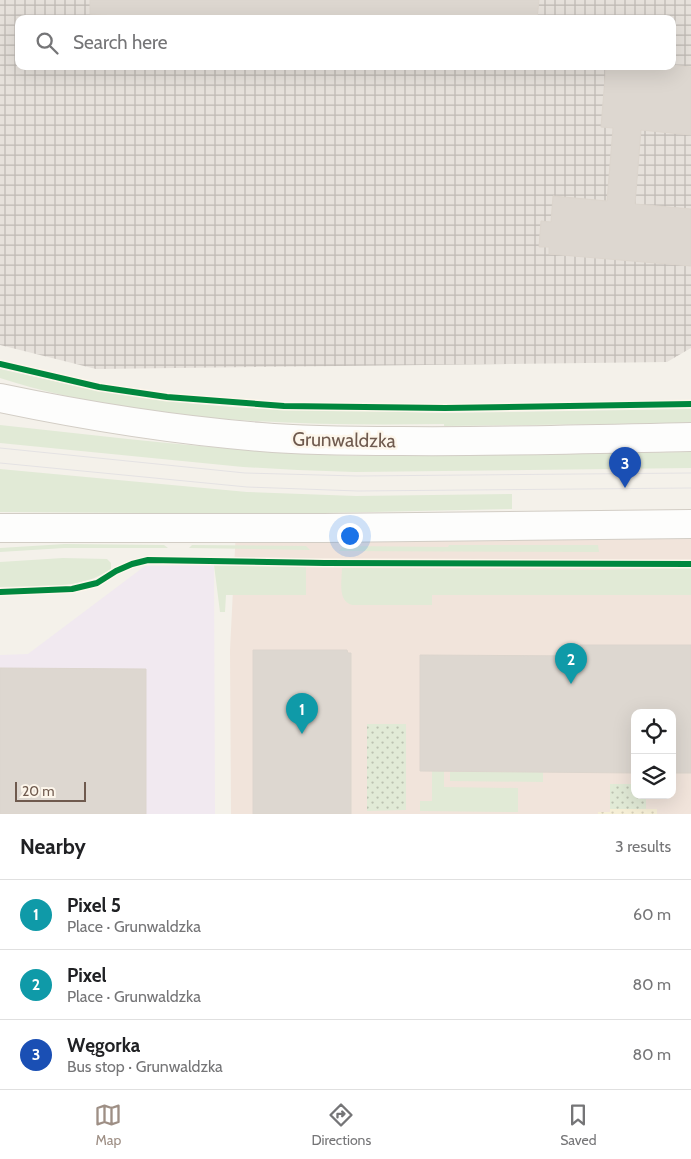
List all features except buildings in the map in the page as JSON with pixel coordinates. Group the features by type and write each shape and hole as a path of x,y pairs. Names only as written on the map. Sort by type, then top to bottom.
{"street":[{"name":"Grunwaldzka","path":"0,398 138,424 262,437 331,440 454,441 691,437"},
{"path":"0,528 315,528 691,524"}],"shaded area":[{"path":"0,0 691,0 691,348 667,362 96,369 0,345"},
{"path":"691,524 691,814 231,814 230,650 236,529"},
{"path":"214,565 215,814 0,814 0,655 28,654 145,566"}],"green space":[{"path":"0,369 99,391 196,404 245,408 444,413 691,409 691,423 444,426 444,424 332,424 220,419 164,413 54,393 0,378"},
{"path":"0,425 221,448 354,456 691,452 691,468 355,472 243,467 0,443"},
{"path":"0,469 247,492 356,496 512,494 512,509 278,514 0,512"},
{"path":"65,544 164,545 168,548 64,548 0,552 0,548"},
{"path":"192,545 306,546 310,550 189,548"},
{"path":"449,545 598,545 599,552 339,551 343,546 448,547"},
{"path":"63,558 107,559 111,563 111,569 99,576 72,584 43,587 0,587 0,562"},
{"path":"214,565 306,567 306,595 226,595 225,612 220,612"},
{"path":"342,568 599,570 691,568 691,595 432,595 432,605 352,605 347,603 342,595"},
{"path":"367,724 406,724 406,810 367,811"},
{"path":"420,760 444,760 444,787 518,788 518,812 420,811 420,801 432,801 432,767 420,767"},
{"path":"450,772 543,772 543,782 450,781"},
{"path":"610,784 631,784 631,799 646,799 646,809 610,809"}],"sand":[{"path":"610,809 657,809 657,814 598,814 598,812 610,812"}],"tram line":[{"path":"0,448 245,473 357,476 691,473"},
{"path":"0,463 247,487 358,491 691,488"}],"cycle path":[{"path":"0,364 99,387 167,397 284,406 445,408 691,404"},
{"path":"0,592 72,589 97,583 116,571 148,560 324,563 691,564"}],"place":[{"name":"Węgorka","path":"625,488"},
{"name":"Pixel","path":"571,684"},
{"name":"Pixel 5","path":"302,734"}]}
